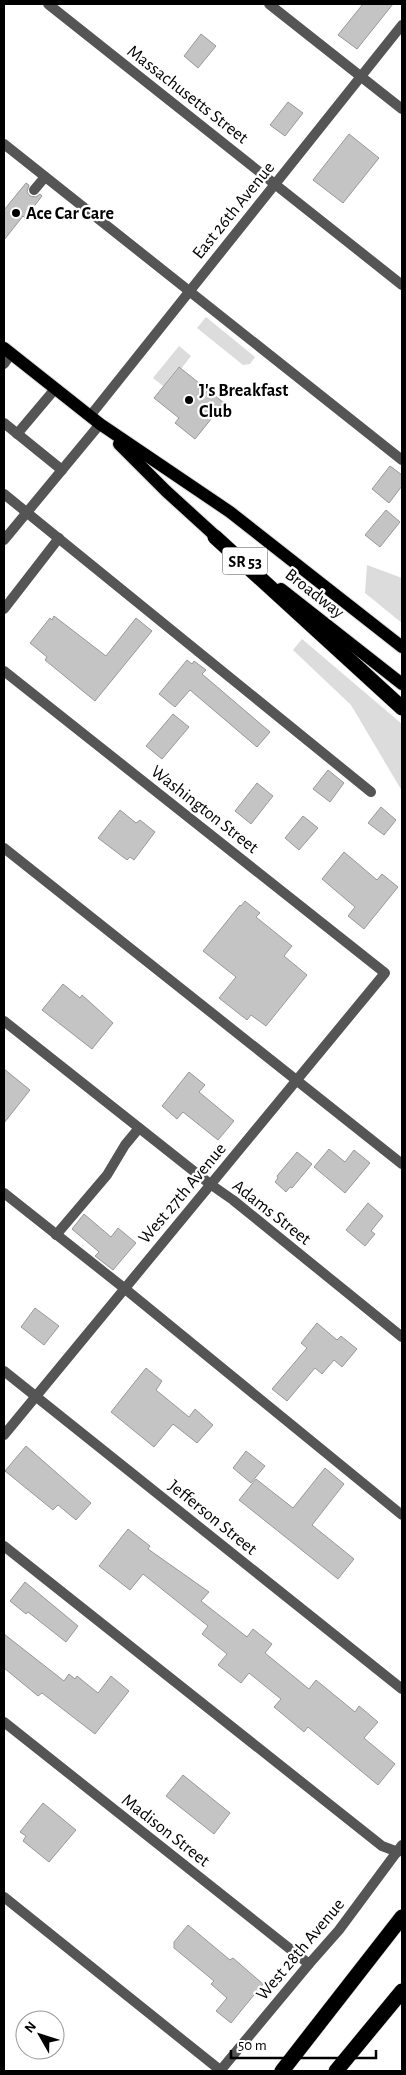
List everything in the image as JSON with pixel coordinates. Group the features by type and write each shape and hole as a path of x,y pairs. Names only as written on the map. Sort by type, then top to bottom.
{"highway":[{"path":"214,536 402,708"},
{"path":"282,2071 402,1918"},
{"path":"336,2071 402,1991"}],"main road":[{"name":"Broadway","path":"6,355 95,420 230,512 402,646"},
{"name":"Broadway","path":"95,420 214,536 402,684"}],"street":[{"name":"Massachusetts Street","path":"48,4 402,285"},
{"path":"269,4 402,109"},
{"name":"East 26th Avenue","path":"4,540 62,470 95,420 190,292 402,25"},
{"path":"4,144 402,460"},
{"path":"34,190 45,177"},
{"path":"17,434 55,389"},
{"path":"4,424 62,470"},
{"path":"4,494 371,792"},
{"path":"4,609 60,538"},
{"name":"Washington Street","path":"4,671 385,973"},
{"path":"4,848 297,1078 402,1164"},
{"name":"West 27th Avenue","path":"4,1435 385,973"},
{"name":"Adams Street","path":"4,1021 210,1184 233,1200 402,1337"},
{"path":"56,1235 107,1175 125,1145 139,1128"},
{"path":"4,1193 124,1288 402,1515"},
{"name":"Jefferson Street","path":"4,1371 402,1689"},
{"path":"4,1546 382,1846 400,1848"},
{"name":"Madison Street","path":"4,1722 309,1964"},
{"name":"West 28th Avenue","path":"220,2071 339,1930 400,1848"},
{"path":"4,1897 220,2071"}],"shaded area":[{"path":"206,317 255,357 250,364 243,365 197,328"},
{"path":"179,346 191,356 181,369 178,367 163,386 153,378"},
{"path":"367,565 402,578 402,623 365,593"},
{"path":"302,639 402,724 402,791 351,705 293,650"}],"building":[{"path":"363,4 393,4 357,49 338,35"},
{"path":"201,34 216,46 198,68 184,56"},
{"path":"288,102 303,113 285,136 270,125"},
{"path":"349,134 379,158 343,203 313,180"},
{"name":"Ace Car Care","path":"26,183 29,185 27,192 30,196 36,197 40,194 42,196 25,218 23,216 4,240 4,210"},
{"name":"J's Breakfast Club","path":"179,367 224,403 195,439 175,423 179,418 154,398"},
{"path":"390,466 402,475 402,486 389,503 372,489"},
{"path":"386,510 400,522 380,547 365,535"},
{"path":"54,616 106,656 136,618 152,631 95,701 45,660 47,657 30,643 50,618 52,620"},
{"path":"187,660 192,664 194,661 206,670 202,674 270,732 257,747 190,690 175,707 159,694"},
{"path":"173,714 189,727 162,759 146,746"},
{"path":"328,770 344,783 330,802 313,789"},
{"path":"257,783 273,796 251,824 235,811"},
{"path":"381,807 396,820 384,835 368,823"},
{"path":"120,810 136,823 140,820 155,832 134,860 130,857 127,860 98,838"},
{"path":"303,816 318,828 299,850 285,838"},
{"path":"344,852 377,880 382,874 398,887 364,929 348,916 355,907 322,879"},
{"path":"245,901 260,913 256,917 292,946 284,956 307,975 266,1026 251,1015 247,1020 219,998 236,977 203,951"},
{"path":"63,984 80,998 82,995 113,1023 92,1049 42,1010"},
{"path":"4,1069 30,1090 4,1123"},
{"path":"189,1072 205,1085 199,1092 234,1121 218,1140 183,1112 177,1119 162,1106"},
{"path":"329,1149 345,1162 354,1150 370,1163 345,1193 314,1167"},
{"path":"297,1152 312,1164 292,1188 290,1187 286,1192 275,1182 278,1178 277,1176"},
{"path":"368,1203 383,1216 371,1231 375,1234 365,1246 346,1230"},
{"path":"84,1214 111,1237 118,1228 136,1243 113,1270 95,1256 99,1252 72,1229"},
{"path":"35,1308 59,1326 44,1345 21,1327"},
{"path":"317,1323 337,1340 341,1336 357,1349 342,1367 334,1360 322,1374 315,1368 287,1401 272,1389 307,1348 301,1343"},
{"path":"146,1368 162,1381 156,1390 189,1417 195,1409 213,1425 197,1443 173,1424 154,1447 111,1412"},
{"path":"26,1446 91,1503 76,1520 58,1505 53,1510 5,1471"},
{"path":"246,1451 265,1466 251,1483 233,1468"},
{"path":"325,1468 344,1484 312,1525 354,1559 338,1579 239,1500 256,1479 293,1508"},
{"path":"128,1529 150,1546 148,1549 209,1592 201,1601 247,1637 253,1629 272,1644 265,1653 309,1689 316,1680 355,1712 359,1706 378,1722 364,1738 395,1764 378,1785 308,1727 304,1732 274,1707 281,1699 249,1673 241,1683 218,1665 227,1654 202,1634 208,1626 143,1574 130,1590 99,1566"},
{"path":"25,1582 78,1626 66,1642 28,1612 26,1614 10,1601"},
{"path":"4,1634 64,1681 69,1674 75,1679 77,1676 98,1693 111,1676 129,1691 95,1734 42,1693 38,1696 4,1668"},
{"path":"183,1775 230,1813 214,1834 166,1796"},
{"path":"43,1803 76,1830 49,1862 23,1841 26,1836 20,1832"},
{"path":"188,1925 230,1960 233,1958 263,1984 231,2023 216,2011 227,1998 211,1984 214,1981 174,1948 174,1942"}],"place":[{"name":"Ace Car Care","path":"16,213"},
{"name":"J's Breakfast Club","path":"189,400"}]}
